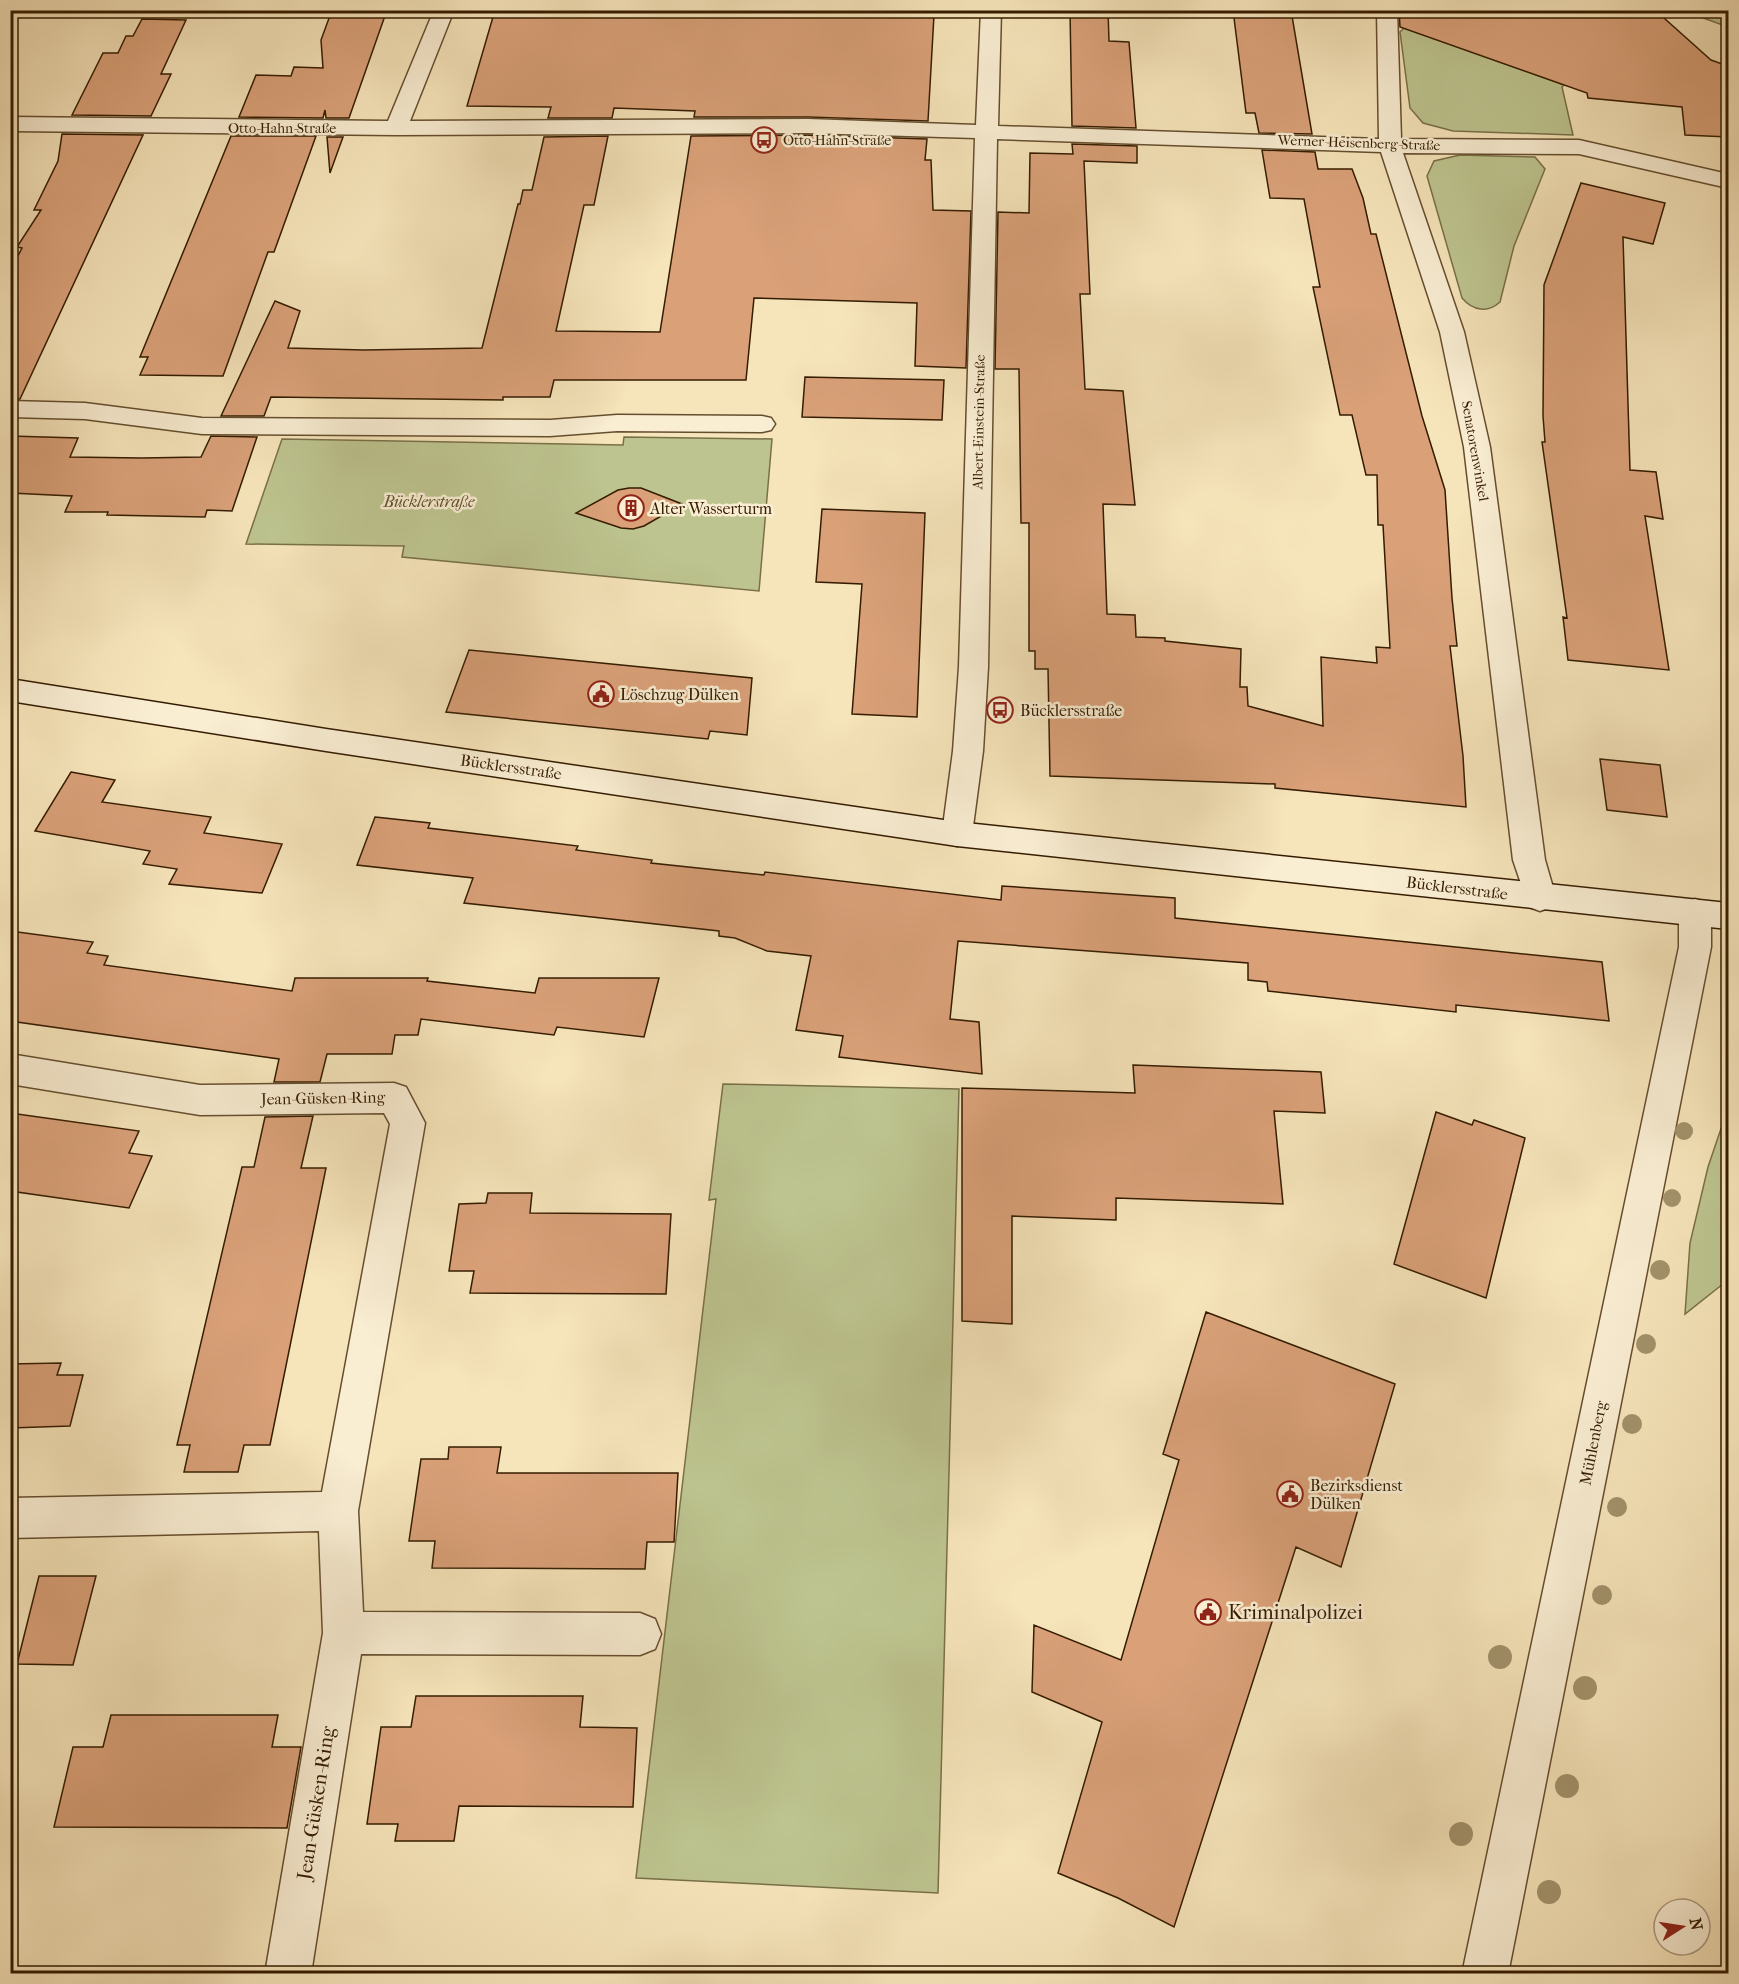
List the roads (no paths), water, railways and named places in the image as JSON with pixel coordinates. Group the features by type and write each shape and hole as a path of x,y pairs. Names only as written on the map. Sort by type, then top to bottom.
{"street":[{"path":"396,128 444,10"},
{"name":"Albert-Einstein-Straße","path":"957,834 964,794 973,688 991,10"},
{"name":"Senatorenwinkel","path":"1387,10 1390,146 1452,332 1477,447 1529,860 1540,898"},
{"name":"Otto-Hahn-Straße","path":"10,124 396,128 808,126 986,134"},
{"name":"Werner-Heisenberg-Straße","path":"986,134 1390,146 1580,147 1728,182"},
{"path":"10,410 85,411 202,426 550,428 617,423 762,424"},
{"name":"Bücklersstraße","path":"10,690 326,740 957,834 1296,868 1540,898 1712,914"},
{"name":"Mühlenberg","path":"1485,1974 1695,946 1712,914"},
{"name":"Jean-Güsken-Ring","path":"10,1069 200,1100 394,1098 408,1123 338,1511 344,1633 288,1974"},
{"path":"10,1518 338,1511"},
{"path":"344,1633 640,1634"}],"place":[{"name":"Otto-Hahn-Straße","path":"764,140"},
{"name":"Alter Wasserturm","path":"631,508"},
{"name":"Löschzug Dülken","path":"601,694"},
{"name":"Bücklersstraße","path":"1000,710"},
{"name":"Bezirksdienst Dülken","path":"1290,1494"},
{"name":"Kriminalpolizei","path":"1208,1612"}],"park label":[{"name":"Bücklerstraße","path":"429,501"}]}
